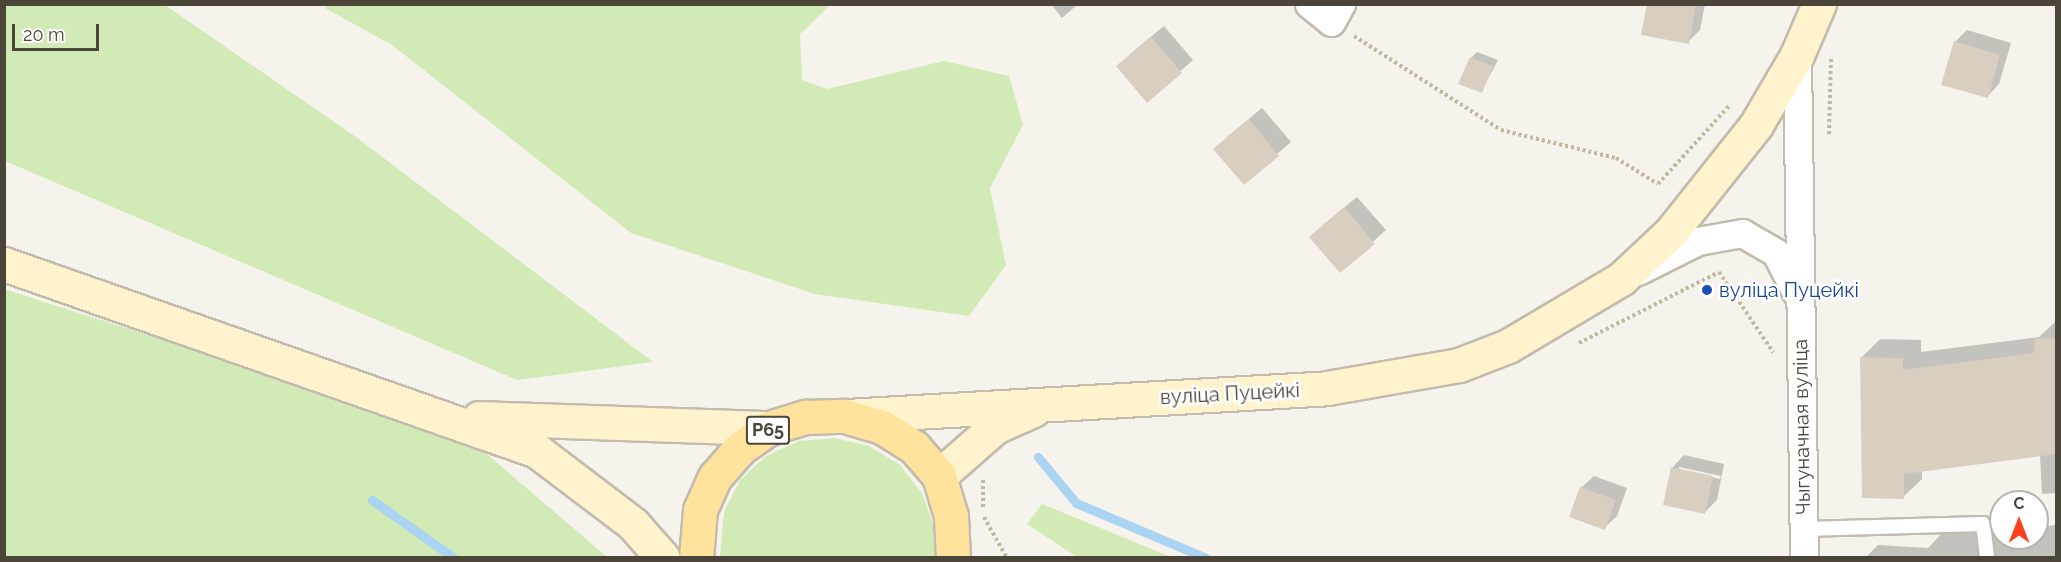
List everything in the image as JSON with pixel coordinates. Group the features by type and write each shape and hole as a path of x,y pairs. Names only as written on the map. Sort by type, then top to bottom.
{"main road":[{"name":"вуліца Пуцейкі","path":"844,416 1050,402 1327,388 1459,365 1567,316 1622,279 1710,185 1756,125 1797,55 1819,4"},
{"path":"4,264 168,324 447,416 537,451 633,524 663,558"},
{"name":"вуліца Пуцейкі","path":"939,476 995,427 1050,402"},
{"path":"447,416 769,428"},
{"name":"Р65","path":"696,558 700,510 715,477 739,449 769,428 806,417 844,416 882,426 914,447 939,476 951,516 953,558"},
{"name":"Р65","path":"951,516 979,558"}],"street":[{"path":"1309,4 1336,13"},
{"name":"Чыгуначная вуліца","path":"1797,55 1798,296 1804,558"},
{"path":"1622,279 1698,241 1742,234 1776,253 1798,296"}],"lane":[{"path":"1804,529 1983,524 1987,558"}],"path":[{"path":"1336,13 1501,130 1616,158 1658,184 1733,101"}],"green space":[{"path":"5,4 165,5 356,137 653,362 517,380 5,161"},
{"path":"328,5 830,5 800,34 802,80 827,89 944,61 1009,76 1023,125 990,188 1006,265 969,316 815,294 631,233 392,45 325,8"},
{"path":"4,289 467,437 607,557 5,557"},
{"path":"835,438 869,446 900,465 922,493 934,527 935,557 720,557 724,512 740,480 766,456 799,441"},
{"path":"1042,504 1171,557 1077,557 1027,524"}],"building":[{"path":"1647,4 1696,4 1689,44 1641,35"},
{"path":"1151,37 1182,73 1147,103 1116,66"},
{"path":"1954,41 2000,55 1988,98 1941,85"},
{"path":"1470,57 1493,66 1482,93 1458,84"},
{"path":"1249,119 1279,156 1244,185 1213,149"},
{"path":"1344,207 1375,244 1340,273 1309,237"},
{"path":"2056,338 2056,454 1904,474 1904,499 1862,498 1860,357 1903,358 1903,370 2034,353 2035,339"},
{"path":"1671,467 1713,476 1705,514 1663,505"},
{"path":"1580,487 1616,500 1605,530 1569,517"}],"waterway":[{"path":"1038,457 1076,503 1206,558"},
{"path":"372,500 454,558"}],"place":[{"name":"вуліца Пуцейкі","path":"1707,290"}]}
